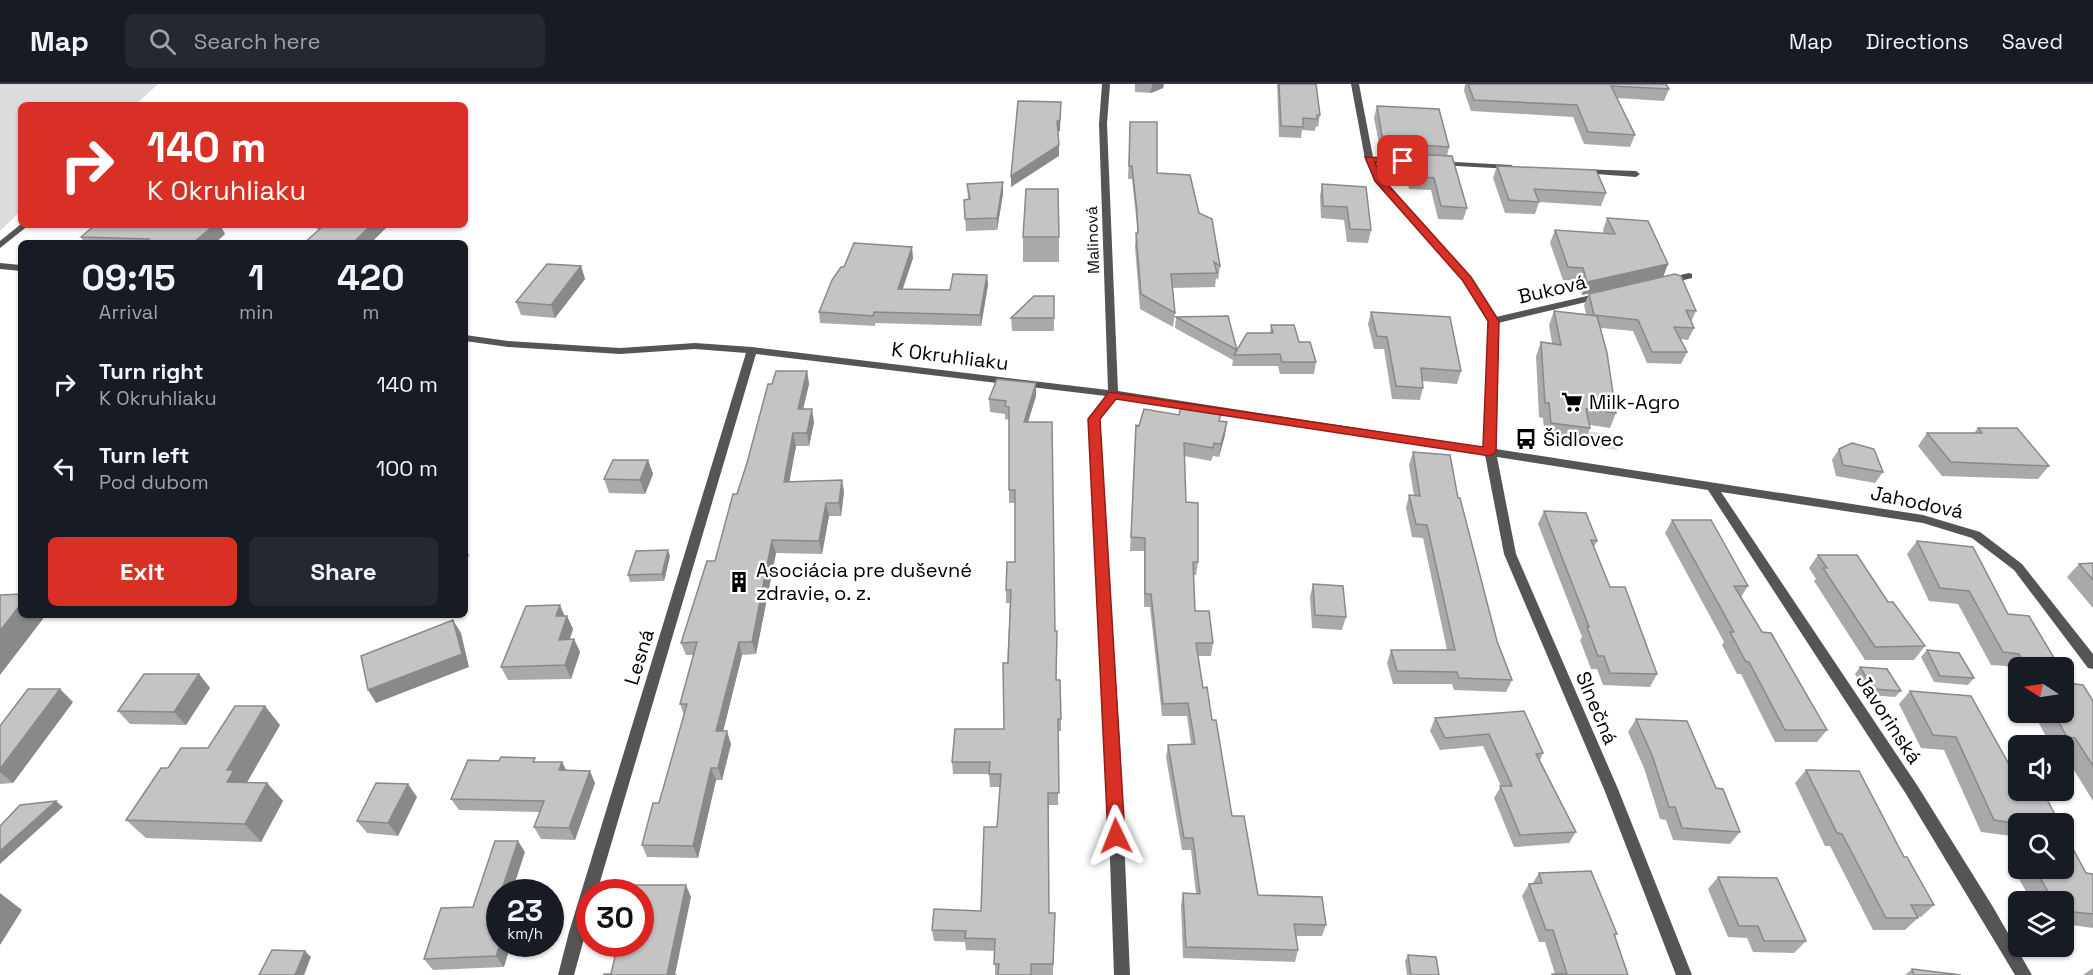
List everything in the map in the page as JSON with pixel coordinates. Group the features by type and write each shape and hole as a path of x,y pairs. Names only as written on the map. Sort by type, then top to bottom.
{"street":[{"name":"Malinová","path":"1106,84 1103,124 1113,394"},
{"path":"1355,84 1369,159 1378,179 1467,279 1493,321"},
{"path":"1369,159 1520,168"},
{"path":"1566,170 1636,174"},
{"path":"0,245 21,228"},
{"path":"0,266 18,268"},
{"path":"1654,284 1689,276"},
{"name":"Buková","path":"1493,321 1608,294"},
{"name":"Slnečná","path":"1493,321 1490,452 1510,554 1611,789 1684,975"},
{"name":"K Okruhliaku","path":"468,338 508,344 620,351 695,346 752,350 1113,394 1713,489"},
{"name":"Lesná","path":"566,975 752,350"},
{"path":"1113,394 1094,419 1113,744 1122,975"},
{"name":"Jahodová","path":"1713,489 1923,519 1976,535 2018,567 2093,664"},
{"name":"Javorinská","path":"1713,489 1820,648 1945,842 1982,900 2024,975"}],"shaded area":[{"path":"0,84 158,84 138,102 18,102 18,214 0,231"},
{"path":"1586,431 1615,435 1617,450 1587,446"}],"building":[{"path":"1279,84 1316,84 1320,115 1317,115 1317,119 1303,118 1303,127 1281,126"},
{"path":"1468,84 1666,84 1669,89 1611,86 1635,135 1588,132 1577,105 1474,100"},
{"path":"1018,101 1061,102 1060,120 1057,121 1059,145 1011,176"},
{"path":"1377,106 1439,109 1449,147 1405,144 1403,137 1382,136"},
{"path":"1130,122 1157,122 1157,173 1190,175 1199,213 1212,219 1220,266 1214,262 1217,273 1171,274 1175,313 1141,294 1136,233 1138,233 1137,212 1132,166 1129,166"},
{"path":"1407,154 1452,156 1467,208 1441,206 1434,178 1412,176"},
{"path":"1497,166 1596,170 1606,193 1534,189 1539,202 1509,200"},
{"path":"1003,182 997,218 965,219 964,200 970,199 967,184"},
{"path":"1322,184 1366,187 1371,230 1350,229 1347,207 1323,206"},
{"path":"1026,189 1058,189 1059,237 1023,237"},
{"path":"1607,218 1648,221 1668,264 1587,282 1583,268 1568,267 1555,230 1615,234"},
{"path":"92,228 210,228 196,240 81,237"},
{"path":"321,228 368,228 356,240 307,240"},
{"path":"854,243 912,247 898,289 950,290 953,274 987,275 980,315 874,312 873,316 819,312 832,280 841,267 844,267"},
{"path":"547,264 581,266 551,305 516,302"},
{"path":"1675,274 1681,276 1696,311 1686,310 1694,328 1674,327 1687,352 1652,352 1638,320 1594,315 1589,294"},
{"path":"1034,296 1054,296 1054,318 1011,318"},
{"path":"1554,311 1597,316 1607,353 1616,413 1586,409 1590,428 1551,423 1549,403 1545,403 1541,342 1561,345"},
{"path":"1371,312 1450,317 1461,371 1421,368 1423,388 1396,386 1387,337 1377,336"},
{"path":"1228,316 1237,350 1176,317"},
{"path":"1271,325 1294,325 1299,342 1310,342 1316,362 1282,362 1280,354 1234,355 1247,333 1273,333"},
{"path":"776,371 807,371 798,409 812,409 807,433 793,433 784,482 842,480 839,503 826,503 819,541 772,540 752,642 739,642 716,731 727,731 718,768 711,768 693,846 642,845 653,803 659,803 687,704 680,704 697,642 681,643 707,561 715,561 733,494 737,494 747,463 768,384 772,384"},
{"path":"997,379 1036,383 1024,422 1052,422 1056,680 1060,680 1061,719 1058,719 1059,793 1048,793 1049,913 1055,913 1053,964 1031,964 1031,975 998,975 999,964 994,964 995,939 965,938 966,931 932,930 934,909 981,911 984,827 997,827 1001,774 989,774 990,762 952,762 955,729 1004,729 1003,663 1008,663 1011,590 1006,590 1007,562 1015,562 1015,490 1009,490 1009,407 1005,406 1006,401 989,399"},
{"path":"1181,407 1221,414 1219,421 1227,422 1221,444 1214,443 1213,448 1184,443 1186,502 1198,503 1198,562 1193,562 1195,611 1209,611 1213,643 1196,643 1203,688 1207,687 1212,720 1216,720 1232,816 1244,816 1258,895 1322,897 1326,925 1294,924 1298,950 1186,947 1183,893 1200,894 1193,838 1184,838 1168,745 1195,744 1188,703 1163,704 1151,594 1145,594 1145,538 1131,537 1136,425 1139,426 1144,409 1179,415"},
{"path":"1978,428 2017,428 2049,466 1951,462 1927,433 1982,433"},
{"path":"1852,443 1874,449 1883,472 1843,465 1839,449"},
{"path":"1413,452 1450,455 1458,498 1460,498 1497,641 1512,680 1459,678 1457,672 1397,671 1391,650 1455,650 1427,525 1416,524 1409,495 1420,496"},
{"path":"613,460 648,460 640,480 604,479"},
{"path":"1544,511 1586,513 1597,541 1591,540 1610,587 1625,587 1657,674 1610,673 1604,656 1598,656"},
{"path":"1672,520 1711,520 1748,586 1734,586 1762,632 1771,633 1827,730 1785,730 1749,662 1746,662 1730,632 1734,632"},
{"path":"1917,541 1973,547 2008,614 2029,616 2053,657 2021,657 2019,654 2003,652 1969,591 1940,588"},
{"path":"668,550 662,574 628,575 636,551"},
{"path":"1818,555 1857,555 1888,602 1893,602 1925,646 1875,647 1823,568 1827,568"},
{"path":"2093,563 2093,580 2079,564"},
{"path":"1313,584 1343,586 1346,617 1315,615"},
{"path":"18,594 18,608 0,631 0,595"},
{"path":"560,605 556,616 567,616 559,640 574,639 565,665 501,667 526,606"},
{"path":"453,620 462,654 368,690 361,656"},
{"path":"1927,650 1959,653 1974,678 1940,676"},
{"path":"1860,667 1887,669 1901,691 1873,689"},
{"path":"144,674 199,674 174,712 118,711"},
{"path":"2074,684 2083,685 2093,701 2093,766 2074,735 2066,735 2059,723 2074,723"},
{"path":"28,689 60,689 0,769 0,726"},
{"path":"1910,691 1971,696 2008,763 2008,801 2048,801 2054,813 2008,813 2008,822 1994,820 1956,737 1933,735"},
{"path":"235,706 265,706 227,770 234,770 227,782 267,783 245,824 126,820 161,768 168,768 181,748 208,748"},
{"path":"1524,711 1543,753 1536,754 1576,832 1520,835 1500,786 1512,786 1489,734 1445,738 1435,718"},
{"path":"1636,719 1687,721 1716,788 1723,789 1740,832 1682,828 1675,807 1669,807 1652,755"},
{"path":"501,757 535,758 533,762 562,762 559,770 590,771 569,828 534,827 544,801 451,799 468,760 499,761"},
{"path":"1806,770 1859,771 1904,857 1907,857 1934,905 1911,905 1918,918 1886,918 1842,834 1837,833"},
{"path":"376,783 408,784 388,823 357,821"},
{"path":"56,801 0,851 0,826 20,805"},
{"path":"495,841 518,841 505,879 486,879 486,956 424,959 441,908 473,907"},
{"path":"2074,851 2086,873 2093,874 2093,914 2074,912 2074,891 2048,891 2040,879 2074,879"},
{"path":"1591,871 1617,934 1614,934 1628,975 1552,975 1567,974 1553,930 1546,930 1529,884 1542,883 1539,873"},
{"path":"1718,877 1777,878 1806,941 1764,941 1758,926 1739,926"},
{"path":"654,885 686,885 667,975 604,975 611,974 615,957 654,957"},
{"path":"272,950 305,951 295,975 259,975"},
{"path":"1408,955 1436,957 1439,975 1411,975"},
{"path":"1912,969 1961,975 1914,975"}],"place":[{"name":"Milk-Agro","path":"1572,402"},
{"name":"Šidlovec","path":"1526,439"},
{"name":"Asociácia pre duševné zdravie, o. z.","path":"739,582"}],"route":[{"path":"1116,836 1113,744 1094,419 1113,394 1490,452 1493,321 1467,279 1378,179 1369,159 1403,161"}]}
